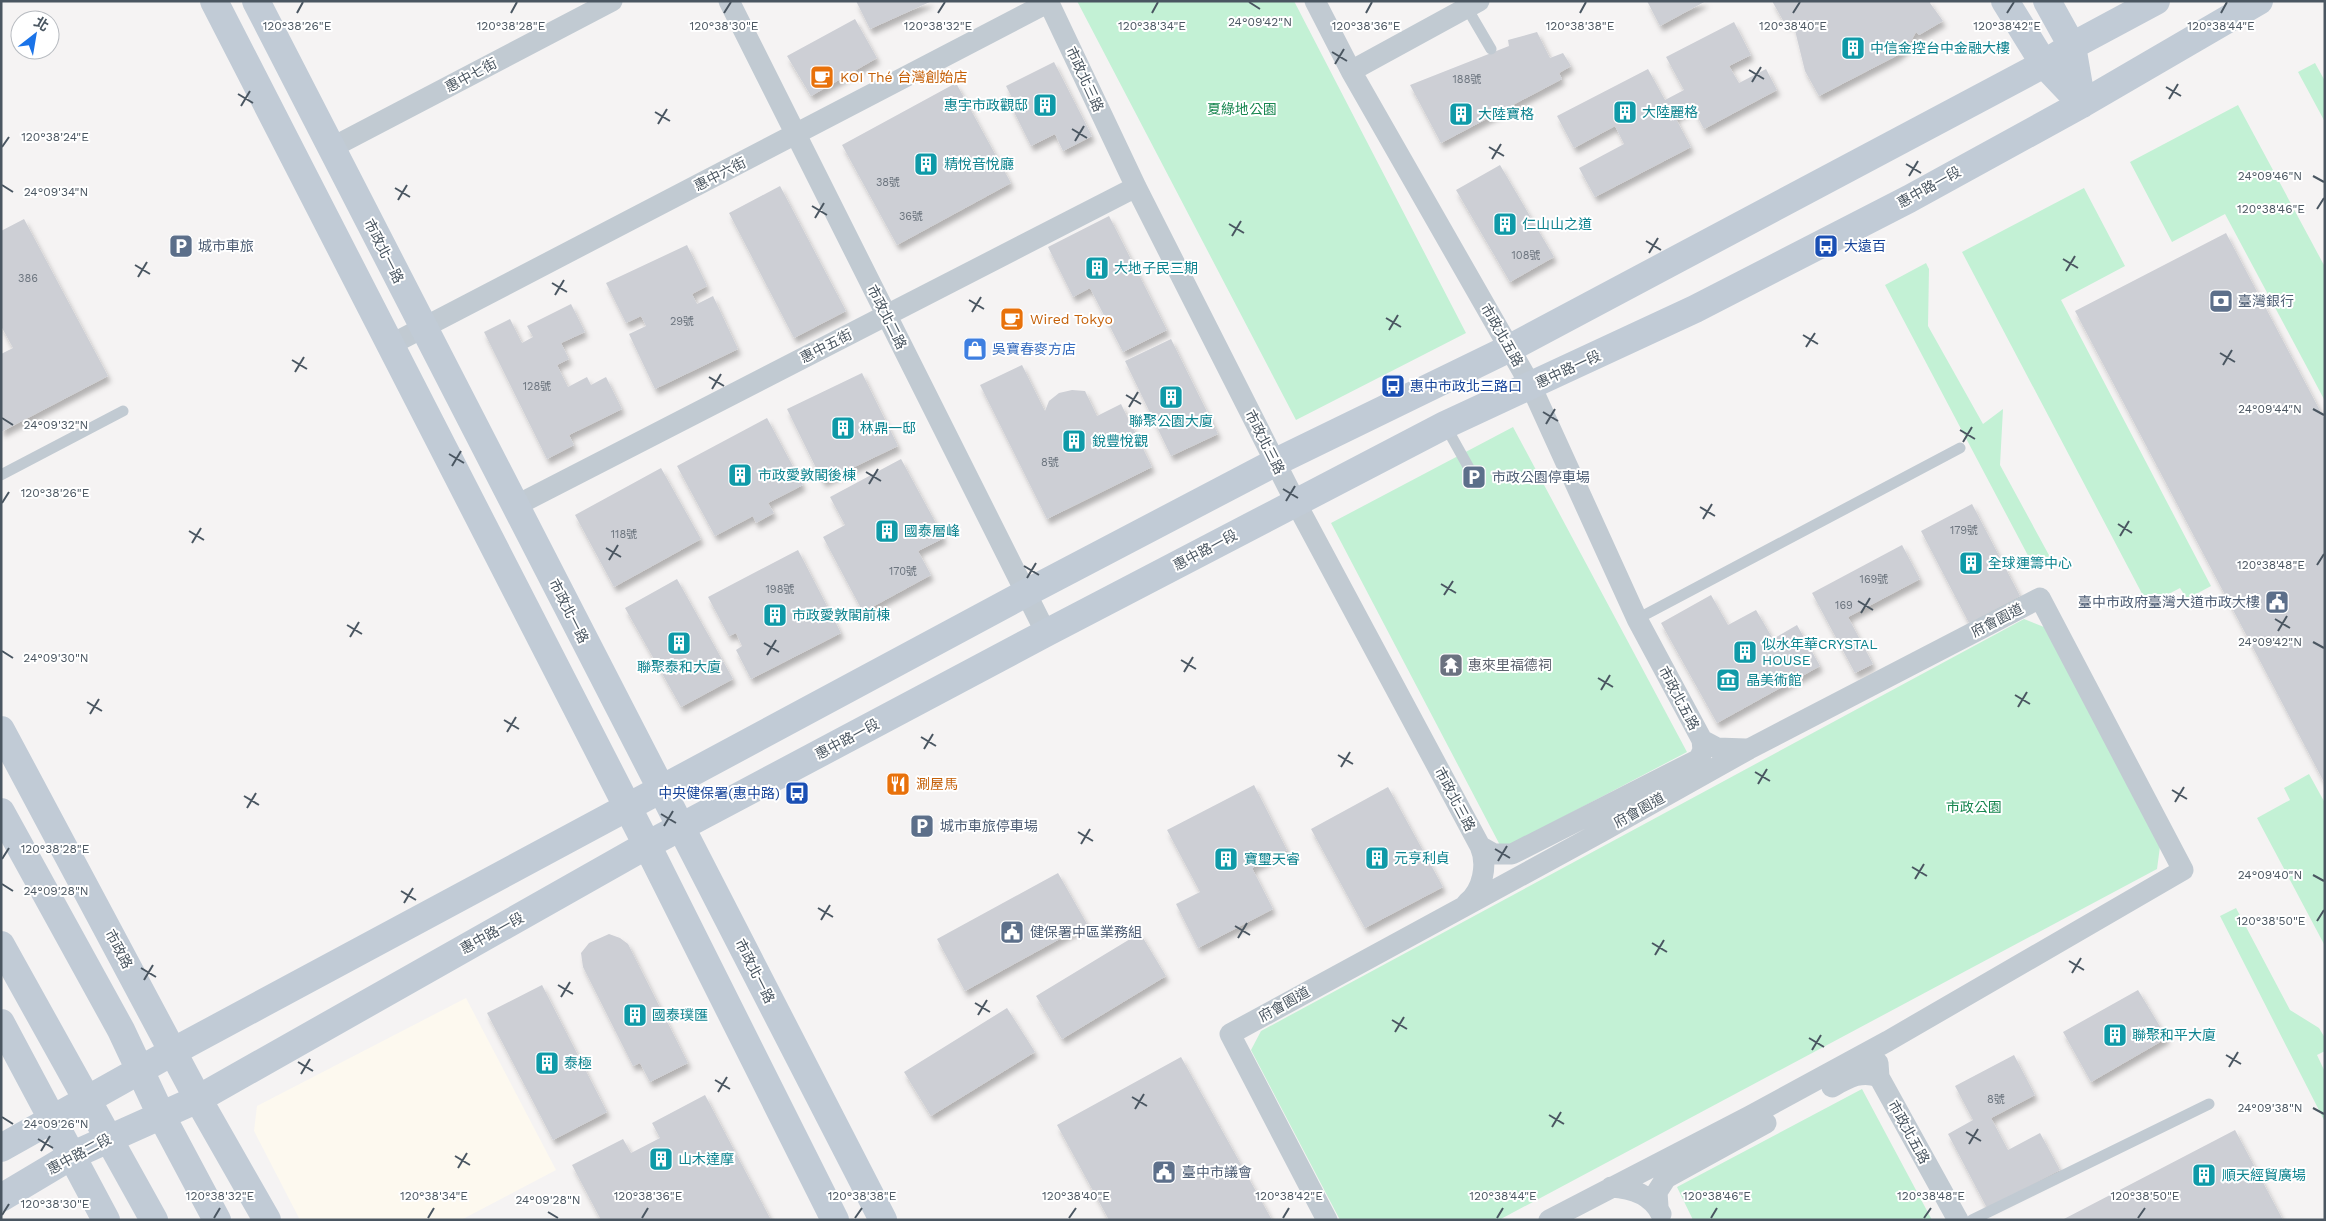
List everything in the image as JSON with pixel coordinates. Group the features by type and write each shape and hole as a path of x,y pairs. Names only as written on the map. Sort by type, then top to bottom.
{"street":[{"path":"214,1 647,845 835,1220"},
{"name":"市政北一路","path":"256,1 883,1220"},
{"name":"惠中七街","path":"331,148 612,1"},
{"name":"市政北二路","path":"729,1 1046,633"},
{"name":"市政北五路","path":"1316,1 1351,71 1531,386 1637,619 1702,740 1712,747 1722,749 1749,749"},
{"path":"2005,1 2044,64 2082,104"},
{"path":"2047,1 2072,46 2082,104"},
{"path":"1,1148 174,1050 1026,593 1276,462 1510,348 2044,64 2072,46 2156,1"},
{"name":"惠中路一段","path":"160,1115 198,1099 647,845 1046,633 1445,425 1696,309 1909,199 2082,104 2258,1"},
{"name":"惠中六街","path":"390,345 1048,2"},
{"name":"市政北三路","path":"1048,2 1136,187 1296,503 1480,846 1484,860 1482,877 1475,895 1467,903"},
{"path":"1351,71 1473,5"},
{"name":"惠中五街","path":"515,506 1136,187"},
{"name":"府會園道","path":"1327,1220 1230,1034 1467,903 1602,832 1749,749 2040,598 2183,870 1888,1041 1753,1122 1611,1187 1549,1220"},
{"name":"市政路","path":"1,730 174,1050 198,1099 267,1220"},
{"path":"1480,846 1494,854 1512,854 1699,759 1703,750 1702,740"},
{"path":"1,812 121,1030 160,1115 217,1220"},
{"path":"1590,814 1602,832"},
{"path":"1,945 88,1098 154,1220"},
{"path":"1,1023 106,1220"},
{"path":"1661,1213 1657,1192 1666,1178 1753,1122 1850,1077 1865,1074 1879,1077 1878,1060 1888,1041"},
{"name":"市政北五路","path":"1879,1077 1958,1220"},
{"name":"惠中路二段","path":"1,1198 73,1155 160,1115"},
{"path":"1611,1187 1636,1192 1661,1213"}],"lane":[{"path":"1473,5 1491,49"},
{"path":"1,475 122,411"},
{"path":"1445,425 1474,477"},
{"path":"1637,619 1960,448"},
{"path":"1972,1220 2210,1104"}],"shaded area":[{"path":"466,998 556,1170 461,1220 300,1220 254,1131 257,1106"}],"green space":[{"name":"夏綠地公園","path":"1077,1 1294,1 1466,333 1296,420"},
{"path":"2315,63 2325,81 2325,122 2298,72"},
{"path":"2238,105 2325,267 2325,401 2225,214 2172,242 2130,162"},
{"path":"2084,188 2125,266 2061,300 2211,586 2187,599 2180,588 2148,605 1962,252"},
{"path":"1926,263 1929,269 1928,326 1983,424 2003,409 2000,465 2050,557 2033,565 1885,285"},
{"path":"1513,427 1687,752 1502,849 1331,523"},
{"name":"市政公園","path":"2024,619 2044,627 2161,839 2157,869 1499,1220 1340,1220 1251,1050 1261,1031"},
{"path":"2309,774 2325,803 2325,946 2257,818 2290,800 2284,788"},
{"path":"2236,908 2290,1010 2319,1028 2325,1038 2325,1051 2317,1055 2325,1072 2325,1122 2220,916"},
{"path":"1862,1089 1932,1220 1693,1220 1677,1187"}],"building":[{"path":"856,1 932,1 870,29"},
{"path":"1647,1 1706,1 1660,26"},
{"name":"中信金控台中金融大樓","path":"1772,1 1931,1 1930,3 1943,21 1919,35 1916,32 1908,46 1898,55 1819,96 1805,71 1793,22 1785,24"},
{"name":"KOI Thé 台灣創始店","path":"855,19 877,58 811,96 787,56"},
{"name":"大陸麗格","path":"1734,22 1751,55 1729,66 1739,83 1766,69 1777,90 1704,129 1693,108 1675,117 1691,147 1595,197 1579,168 1624,144 1615,126 1574,148 1557,116 1648,69 1665,100 1684,90 1666,57"},
{"name":"大陸寶格","path":"1537,32 1550,58 1563,53 1571,66 1559,73 1562,79 1441,143 1410,85 1509,46 1508,40"},
{"name":"惠宇市政觀邸","path":"1054,62 1092,136 1063,151 1055,134 1031,146 1011,106 1015,104 1006,86"},
{"name":"精悅音悅廳","path":"956,83 1011,183 897,245 842,145"},
{"name":"仁山山之道","path":"1500,165 1554,257 1510,282 1456,190"},
{"path":"780,186 846,311 794,338 729,213"},
{"name":"大地子民三期","path":"1109,216 1167,330 1123,352 1090,288 1073,297 1048,247"},
{"path":"24,219 108,376 1,432 1,354 13,348 1,326 1,231"},
{"name":"臺中市政府臺灣大道市政大樓","path":"2226,233 2325,420 2325,784 2075,311"},
{"path":"687,245 707,286 692,294 697,304 713,296 738,349 655,389 629,334 646,326 641,316 626,323 606,283"},
{"path":"571,304 585,332 561,343 569,359 557,365 568,387 587,377 591,385 606,377 622,409 569,435 574,445 547,459 484,332 510,319 522,343 533,337 527,326"},
{"name":"聯聚公園大廈","path":"1171,339 1218,434 1171,456 1125,361"},
{"name":"銳豐悅觀","path":"1022,365 1045,411 1049,401 1059,393 1072,390 1085,391 1097,416 1121,404 1152,467 1047,519 980,385"},
{"name":"林鼎一邸","path":"862,373 898,446 823,482 787,409"},
{"name":"市政愛敦閣後棟","path":"767,418 803,485 768,503 774,513 756,523 753,516 715,536 677,466"},
{"name":"國泰層峰","path":"901,459 944,538 918,551 931,575 863,612 823,537 845,525 830,497"},
{"path":"661,468 701,539 614,587 575,515"},
{"name":"全球運籌中心","path":"1972,504 2020,596 1969,623 1921,531"},
{"path":"1902,545 1920,579 1848,617 1873,664 1855,673 1812,593"},
{"name":"市政愛敦閣前棟","path":"798,550 841,633 751,679 736,650 742,646 736,633 729,636 708,597"},
{"name":"聯聚泰和大廈","path":"677,579 733,679 681,707 625,608"},
{"name":"似水年華CRYSTAL HOUSE","path":"1711,595 1728,625 1756,610 1773,639 1797,625 1820,666 1717,723 1661,623"},
{"name":"寶璽天睿","path":"1254,785 1287,850 1252,868 1273,909 1198,948 1176,904 1200,892 1167,830"},
{"name":"元亨利貞","path":"1388,787 1443,887 1365,928 1311,829"},
{"name":"健保署中區業務組","path":"1058,873 1087,924 965,991 937,939"},
{"path":"1140,933 1166,976 1062,1039 1036,996"},
{"name":"國泰璞匯","path":"609,934 620,938 628,944 688,1063 650,1082 640,1063 633,1066 583,967 581,953 589,943"},
{"name":"泰極","path":"542,985 607,1112 553,1140 487,1013"},
{"name":"聯聚和平大廈","path":"2138,990 2167,1038 2091,1082 2063,1032"},
{"path":"1007,1008 1035,1052 931,1116 904,1072"},
{"path":"2014,1055 2035,1095 1991,1118 2008,1150 2040,1133 2060,1170 1987,1208 1948,1134 1973,1120 1955,1086"},
{"name":"臺中市議會","path":"1181,1057 1272,1220 1109,1220 1057,1125"},
{"name":"山木達摩","path":"705,1095 771,1220 601,1220 572,1165 623,1139 631,1153 660,1138 652,1123"},
{"name":"順天經貿廣場","path":"2235,1130 2283,1220 2062,1220"}],"place":[{"name":"中信金控台中金融大樓","path":"1853,48"},
{"name":"KOI Thé 台灣創始店","path":"822,77"},
{"name":"惠宇市政觀邸","path":"1045,105"},
{"name":"大陸麗格","path":"1625,112"},
{"name":"大陸寶格","path":"1461,114"},
{"name":"精悅音悅廳","path":"926,164"},
{"name":"仁山山之道","path":"1505,224"},
{"name":"城市車旅","path":"181,246"},
{"name":"大遠百","path":"1826,246"},
{"name":"大地子民三期","path":"1097,268"},
{"name":"臺灣銀行","path":"2221,301"},
{"name":"Wired Tokyo","path":"1012,319"},
{"name":"吳寶春麥方店","path":"975,349"},
{"name":"惠中市政北三路口","path":"1393,386"},
{"name":"聯聚公園大廈","path":"1171,397"},
{"name":"林鼎一邸","path":"843,428"},
{"name":"銳豐悅觀","path":"1074,441"},
{"name":"市政愛敦閣後棟","path":"740,475"},
{"name":"市政公園停車場","path":"1474,477"},
{"name":"國泰層峰","path":"887,531"},
{"name":"全球運籌中心","path":"1971,563"},
{"name":"臺中市政府臺灣大道市政大樓","path":"2277,602"},
{"name":"市政愛敦閣前棟","path":"775,615"},
{"name":"聯聚泰和大廈","path":"679,643"},
{"name":"似水年華CRYSTAL HOUSE","path":"1745,652"},
{"name":"惠來里福德祠","path":"1451,665"},
{"name":"晶美術館","path":"1728,680"},
{"name":"涮屋馬","path":"898,784"},
{"name":"中央健保署(惠中路)","path":"797,793"},
{"name":"城市車旅停車場","path":"922,826"},
{"name":"元亨利貞","path":"1377,858"},
{"name":"寶璽天睿","path":"1226,859"},
{"name":"健保署中區業務組","path":"1012,932"},
{"name":"國泰璞匯","path":"635,1015"},
{"name":"聯聚和平大廈","path":"2115,1035"},
{"name":"泰極","path":"547,1063"},
{"name":"山木達摩","path":"661,1159"},
{"name":"臺中市議會","path":"1164,1172"},
{"name":"順天經貿廣場","path":"2204,1175"}]}
